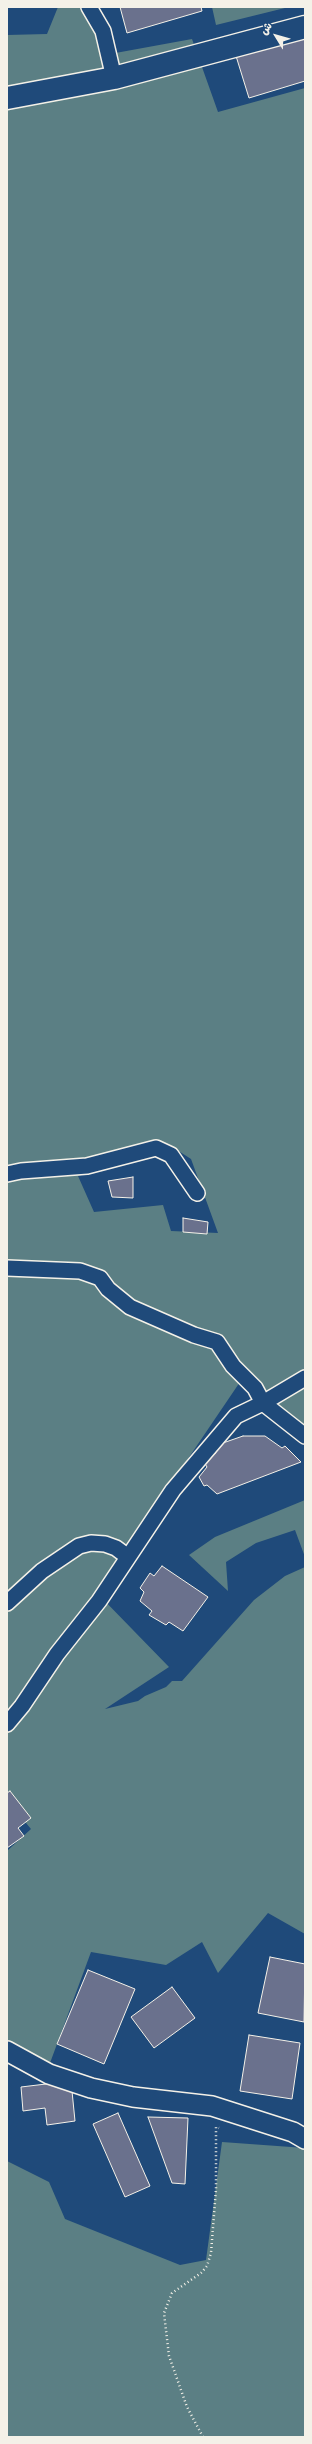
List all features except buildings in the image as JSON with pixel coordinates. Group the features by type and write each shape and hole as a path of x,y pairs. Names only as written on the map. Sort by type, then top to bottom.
{"main road":[{"path":"7,98 114,78 305,27"}],"street":[{"path":"89,7 103,31"},
{"path":"100,7 99,11 114,78"},
{"path":"7,1174 21,1171 87,1166 156,1148 171,1154 197,1193"},
{"path":"7,1268 80,1270 100,1278 108,1289 130,1307 217,1342 233,1366 255,1388 263,1403 305,1436"},
{"path":"7,1724 22,1706 57,1654 99,1601 173,1490 206,1450 236,1416 263,1403 305,1378"},
{"path":"7,1603 42,1571 79,1546 91,1543 105,1544 116,1548 128,1558"},
{"path":"7,2050 49,2074 84,2085 133,2097 212,2106 293,2132 305,2139"}],"path":[{"path":"203,2437 187,2407 169,2356 164,2313 172,2293 201,2273 207,2266 211,2253 215,2197 216,2127 223,2128"}],"green space":[{"path":"58,7 98,7 110,54 192,39 218,112 305,88 305,1434 242,1379 97,1593 169,1667 105,1709 138,1701 145,1696 166,1687 172,1681 182,1681 254,1600 285,1576 305,1567 305,1934 268,1913 218,1973 202,1942 166,1965 91,1952 50,2063 7,2041 7,1851 31,1829 7,1800 7,35 47,34","holes":["177,1150 191,1159 218,1233 171,1231 163,1205 94,1212 78,1176"]},
{"path":"212,7 289,7 216,25"},
{"path":"305,1500 305,1557 295,1530 256,1543 226,1562 228,1591 189,1555 215,1537"},
{"path":"222,2142 305,2148 305,2437 7,2437 7,2161 49,2182 65,2219 180,2265 206,2260"}]}
